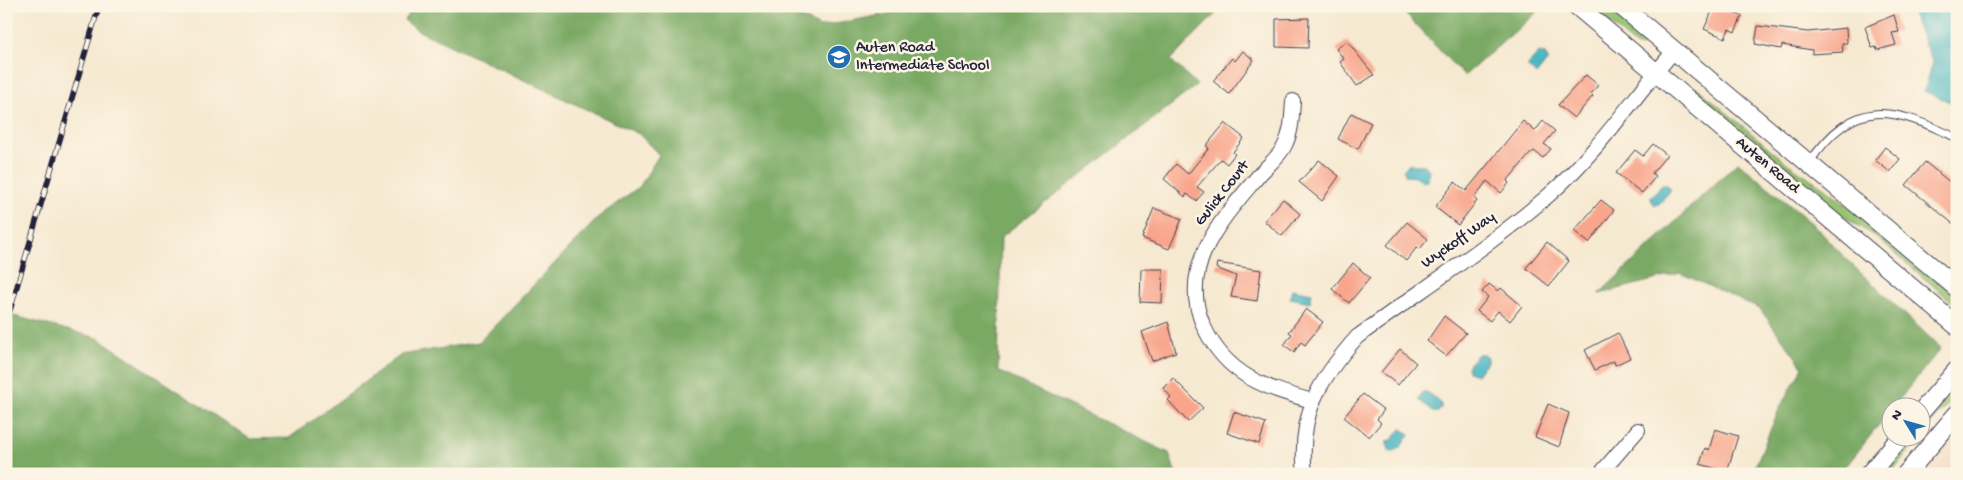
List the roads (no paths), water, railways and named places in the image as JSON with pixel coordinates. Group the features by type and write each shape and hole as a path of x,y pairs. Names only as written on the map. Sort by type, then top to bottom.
{"street":[{"name":"Auten Road","path":"1577,6 1957,326"},
{"name":"Auten Road","path":"1621,6 1957,288"},
{"name":"Wyckoff Way","path":"1305,474 1304,449 1312,401 1338,358 1357,337 1510,226 1550,194 1576,168 1674,51"},
{"name":"Gulick Court","path":"1293,101 1292,124 1284,146 1226,214 1202,253 1197,274 1197,300 1202,323 1210,339 1231,366 1246,377 1259,383 1312,401"},
{"path":"1930,401 1957,370"},
{"path":"1906,474 1957,414"},
{"path":"1600,474 1638,430"},
{"path":"1869,474 1891,448"}],"lane":[{"path":"838,6 855,6"},
{"path":"1808,164 1822,144 1848,121 1870,114 1891,114 1918,120 1957,138"}],"water":[{"path":"1909,6 1957,6 1957,105 1924,91 1933,63"},
{"path":"1539,53 1545,54 1548,60 1536,75 1527,66"},
{"path":"1408,165 1425,165 1429,170 1428,180 1423,182 1416,177 1406,176 1403,170"},
{"path":"1666,184 1670,191 1659,204 1655,205 1651,201 1651,197 1662,185"},
{"path":"1292,289 1312,293 1310,302 1290,298"},
{"path":"1478,354 1483,354 1487,357 1487,362 1477,375 1468,372 1468,366"},
{"path":"1422,392 1427,392 1441,403 1441,408 1438,412 1433,412 1419,400"},
{"path":"1401,429 1410,434 1399,449 1390,452 1386,441 1392,440"}],"railway":[{"path":"6,324 99,6"}],"place":[{"name":"Auten Road Intermediate School","path":"839,57"}]}
